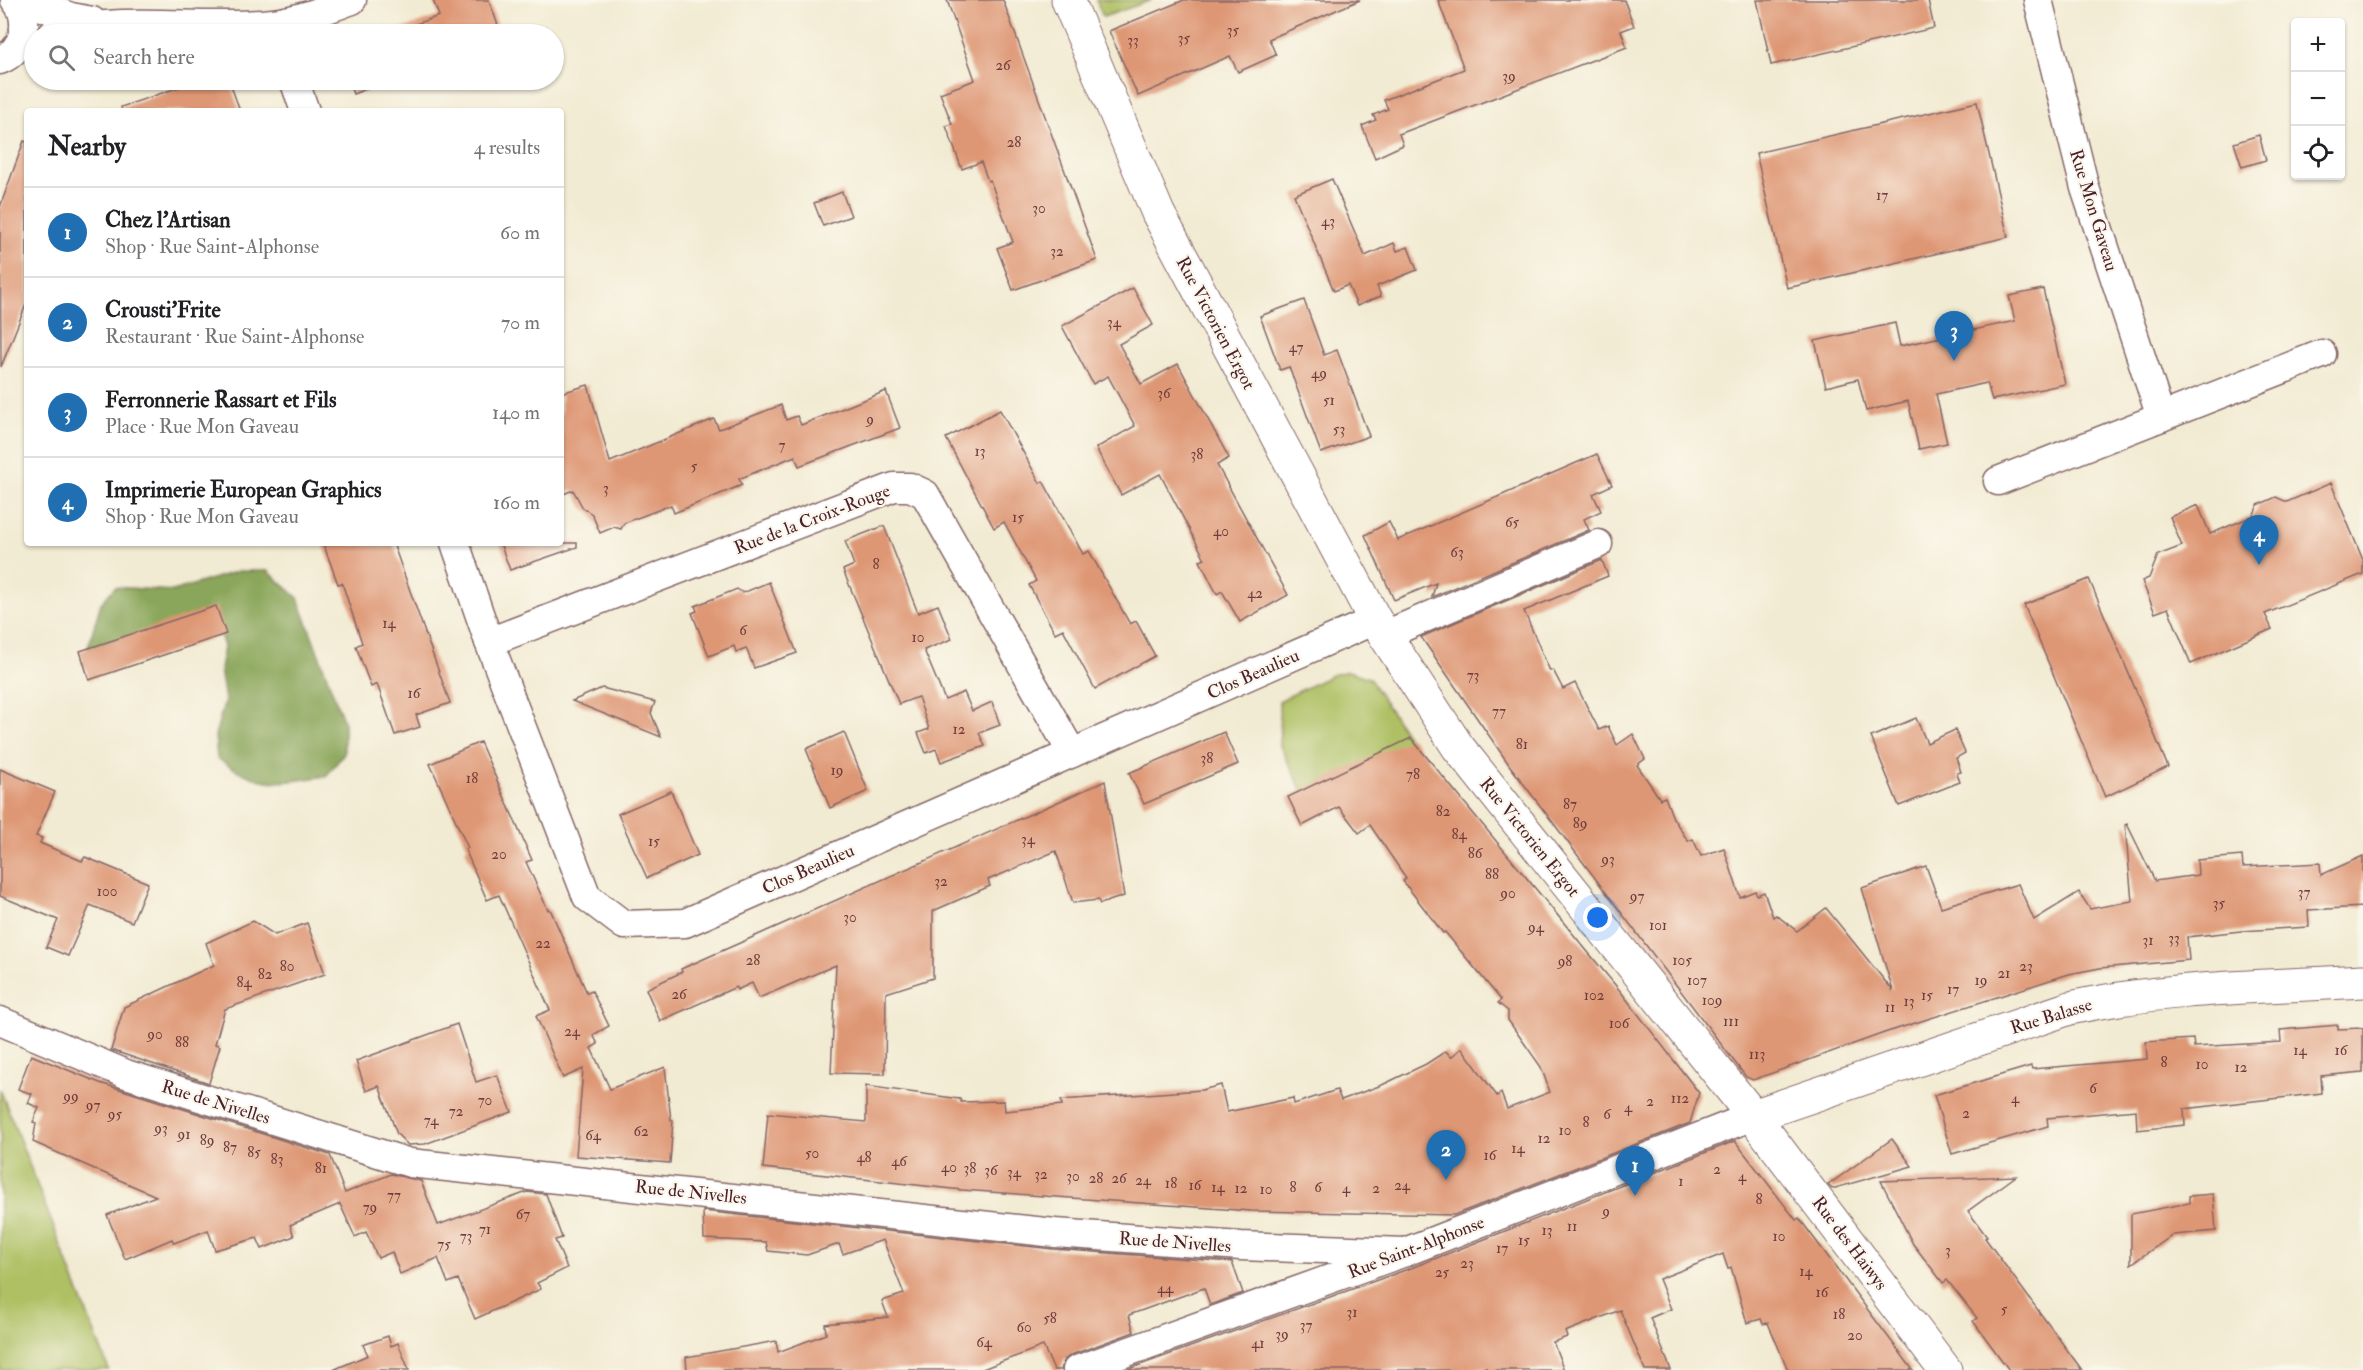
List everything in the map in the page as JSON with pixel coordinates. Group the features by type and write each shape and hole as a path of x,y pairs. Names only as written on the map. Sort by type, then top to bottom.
{"street":[{"path":"12,55 24,35 24,21 15,0"},
{"path":"23,0 71,18 106,24"},
{"path":"290,24 352,0"},
{"name":"Rue Victorien Ergot","path":"1068,0 1158,213 1380,628 1458,747 1753,1116"},
{"name":"Rue Mon Gaveau","path":"2038,0 2085,188 2161,417"},
{"path":"298,90 304,108"},
{"path":"1998,481 2322,354"},
{"name":"Rue de la Croix-Rouge","path":"489,642 894,487 910,487 925,494 1072,753"},
{"path":"1380,628 1598,544"},
{"name":"Clos Beaulieu","path":"456,546 489,642 587,897 624,925 685,923 1072,753 1380,628"},
{"name":"Rue Balasse","path":"1753,1116 2070,1008 2113,999 2160,993 2363,981"},
{"name":"Rue de Nivelles","path":"0,1021 126,1074 410,1163 1055,1233 1241,1246 1405,1252"},
{"name":"Rue Saint-Alphonse","path":"1077,1370 1405,1252 1753,1116"},
{"name":"Rue des Haiwys","path":"1753,1116 1945,1370"}],"green space":[{"path":"1096,0 1152,0 1103,17"},
{"path":"238,571 268,571 298,598 344,723 344,754 326,776 294,781 269,781 245,775 217,758 215,735 225,700 220,669 224,647 217,624 83,664 101,603 115,587 173,591"},
{"path":"1348,671 1369,678 1413,745 1305,796 1280,746 1279,701 1332,675"},
{"path":"0,1089 109,1370 0,1370"}],"building":[{"path":"433,0 489,0 497,24 416,24 439,16"},
{"path":"947,0 1003,0 1097,260 1013,290 997,248 1013,242 990,180 988,181 981,162 962,169 946,126 952,124 940,93 975,80"},
{"path":"1184,0 1360,0 1269,39 1276,55 1238,72 1230,56 1138,96 1109,31"},
{"path":"1438,0 1624,0 1634,26 1621,31 1627,47 1399,134 1403,145 1375,158 1362,126 1376,120 1373,115 1388,109 1384,100 1464,69"},
{"path":"1757,0 1928,0 1934,28 1771,65"},
{"path":"171,90 233,90 239,108 121,108"},
{"path":"352,90 364,90 353,94"},
{"path":"1977,102 2008,237 1787,288 1756,153"},
{"path":"2259,135 2266,160 2242,167 2234,143"},
{"path":"24,141 24,310 1,367 0,207"},
{"path":"1332,179 1365,256 1394,243 1397,251 1408,247 1417,270 1377,286 1381,296 1357,306 1348,285 1334,291 1294,195"},
{"path":"842,192 851,216 823,226 814,203"},
{"path":"1133,288 1153,325 1119,344 1141,384 1178,364 1229,458 1217,465 1288,595 1240,622 1222,591 1217,594 1200,561 1205,559 1160,474 1121,495 1096,448 1135,426 1108,376 1093,384 1062,326"},
{"path":"2043,289 2065,384 1992,400 1987,383 1936,394 1947,443 1919,449 1908,401 1866,411 1858,379 1826,387 1815,341 1895,323 1900,346 2015,321 2009,296"},
{"path":"1304,300 1324,355 1337,350 1369,436 1321,453 1289,367 1280,370 1260,316"},
{"path":"588,385 610,462 714,419 719,429 781,405 786,420 797,416 801,425 886,391 900,428 799,466 795,456 739,479 742,485 674,513 671,505 624,523 621,529 614,527 600,533 592,514 583,508 573,490 564,494 564,392"},
{"path":"1000,410 1083,554 1089,551 1130,624 1136,621 1155,656 1095,689 1063,629 1055,633 1029,585 1036,581 1004,522 994,528 946,438"},
{"path":"1597,454 1612,485 1593,494 1601,511 1584,519 1589,530 1432,597 1436,583 1394,600 1365,535 1389,522 1398,540"},
{"path":"2331,483 2363,560 2363,574 2265,614 2272,629 2191,664 2168,608 2155,613 2142,581 2149,578 2158,555 2182,546 2170,517 2198,505 2210,534 2253,516 2258,505 2276,497 2287,502"},
{"path":"884,526 918,613 938,605 952,639 924,650 945,700 964,692 972,711 992,702 1000,725 979,733 985,746 941,762 936,749 926,753 918,733 929,729 918,697 899,704 843,570 854,565 845,541"},
{"path":"564,543 577,543 577,547 510,570 501,546 564,546"},
{"path":"324,546 394,546 450,703 416,715 420,727 395,735 377,684 371,687 356,646 362,643 342,583 338,584"},
{"path":"1602,560 1608,576 1524,611 1550,671 1553,670 1563,689 1575,683 1599,730 1608,726 1617,745 1633,734 1645,759 1637,765 1660,799 1665,797 1673,818 1688,841 1693,839 1701,856 1724,848 1740,897 1755,891 1757,895 1764,892 1773,917 1776,915 1797,931 1826,908 1893,991 1862,888 1926,866 1941,907 2018,884 2034,920 2079,892 2090,909 2132,901 2125,825 2127,824 2155,881 2198,875 2197,860 2242,856 2243,867 2320,863 2321,875 2363,856 2363,907 2308,910 2309,927 2187,937 2189,960 2100,968 2069,974 1887,1032 1753,1080 1746,1077 1510,766 1421,637"},
{"path":"2089,579 2168,767 2105,797 2024,605"},
{"path":"769,582 797,653 754,668 746,648 736,652 734,646 709,656 692,613 697,611 695,606 737,589 743,593"},
{"path":"216,606 226,634 89,680 80,651"},
{"path":"602,688 655,702 651,713 661,737 572,701"},
{"path":"1916,718 1927,743 1955,730 1965,753 1956,758 1961,772 1957,773 1960,782 1899,806 1871,737"},
{"path":"844,732 868,791 830,808 806,749"},
{"path":"1224,732 1238,764 1144,804 1129,773"},
{"path":"1411,738 1621,992 1699,1093 1690,1123 1454,1215 1251,1211 962,1190 763,1168 768,1113 866,1122 866,1086 960,1099 961,1102 1004,1101 1005,1111 1062,1105 1061,1100 1202,1090 1221,1085 1227,1112 1293,1098 1294,1104 1337,1090 1341,1100 1382,1085 1426,1064 1446,1051 1451,1057 1462,1048 1497,1096 1501,1093 1507,1109 1550,1092 1541,1067 1508,1020 1508,1011 1498,1003 1501,1000 1445,932 1443,933 1403,881 1406,878 1370,825 1359,833 1339,807 1302,826 1288,797"},
{"path":"480,742 532,860 526,862 548,910 550,909 587,993 592,991 609,1026 593,1035 598,1044 591,1048 610,1089 665,1067 671,1120 673,1120 670,1163 576,1156 583,1069 563,1078 536,1016 550,1010 499,895 487,900 465,849 468,848 430,764"},
{"path":"0,769 55,792 36,836 42,838 40,843 82,861 85,857 148,883 132,922 90,905 68,956 46,947 58,920 0,896"},
{"path":"1105,781 1124,896 1100,904 1098,900 1073,903 1056,851 988,880 990,886 933,911 933,978 886,993 885,1074 831,1073 836,965 759,998 752,983 737,990 736,987 660,1021 646,989 682,972 681,969"},
{"path":"671,791 698,855 647,878 618,814"},
{"path":"253,921 275,935 307,923 325,974 225,1009 215,1044 220,1046 209,1083 111,1050 124,1007 214,965 206,943"},
{"path":"457,1024 476,1082 497,1075 512,1112 425,1144 408,1145 397,1134 379,1086 366,1091 356,1061"},
{"path":"2338,1025 2338,1029 2363,1028 2363,1072 2321,1076 2322,1093 2184,1109 2185,1125 2137,1130 2136,1110 2047,1118 2048,1126 1952,1154 1934,1095 2031,1066 2032,1069 2147,1059 2146,1042 2193,1039 2194,1047 2281,1042 2280,1030"},
{"path":"31,1055 100,1083 330,1155 345,1193 391,1174 421,1181 438,1225 527,1192 546,1194 562,1238 555,1240 567,1268 537,1283 541,1289 475,1319 458,1279 448,1283 438,1258 400,1274 392,1252 378,1258 366,1232 355,1237 340,1204 290,1225 294,1236 262,1249 257,1238 215,1250 208,1230 174,1243 172,1239 125,1259 107,1215 156,1196 33,1142 36,1123 33,1122 39,1108 28,1103 32,1094 18,1089"},
{"path":"1892,1139 1912,1166 1832,1189 1828,1185"},
{"path":"1735,1141 1796,1220 1799,1218 1913,1370 1788,1370 1768,1323 1763,1324 1761,1319 1747,1323 1731,1267 1728,1269 1723,1254 1659,1279 1671,1309 1650,1318 1671,1370 1645,1370 1620,1310 1565,1332 1567,1337 1553,1342 1564,1370 1487,1370 1486,1367 1472,1370 1126,1370 1411,1268"},
{"path":"2016,1176 1968,1211 1987,1237 1985,1238 2082,1370 2009,1370 1973,1321 1977,1318 1947,1280 1943,1283 1913,1244 1881,1181"},
{"path":"2213,1194 2216,1231 2173,1235 2131,1264 2131,1214 2189,1203 2189,1196"},
{"path":"703,1211 1053,1249 1232,1262 1243,1293 1210,1305 1204,1288 1129,1315 1134,1332 1071,1355 1064,1360 1061,1370 1054,1370 1043,1346 980,1370 687,1370 686,1357 776,1341 778,1352 826,1334 825,1324 888,1317 882,1301 904,1294 883,1240 843,1254 839,1244 807,1255 768,1251 766,1242 704,1239"},
{"path":"388,1336 391,1346 398,1343 409,1370 333,1370 368,1355 363,1345"}],"place":[{"name":"Ferronnerie Rassart et Fils","path":"1954,361"},
{"name":"Imprimerie European Graphics","path":"2259,565"},
{"name":"Crousti'Frite","path":"1446,1180"},
{"name":"Chez l'Artisan","path":"1635,1196"}]}
